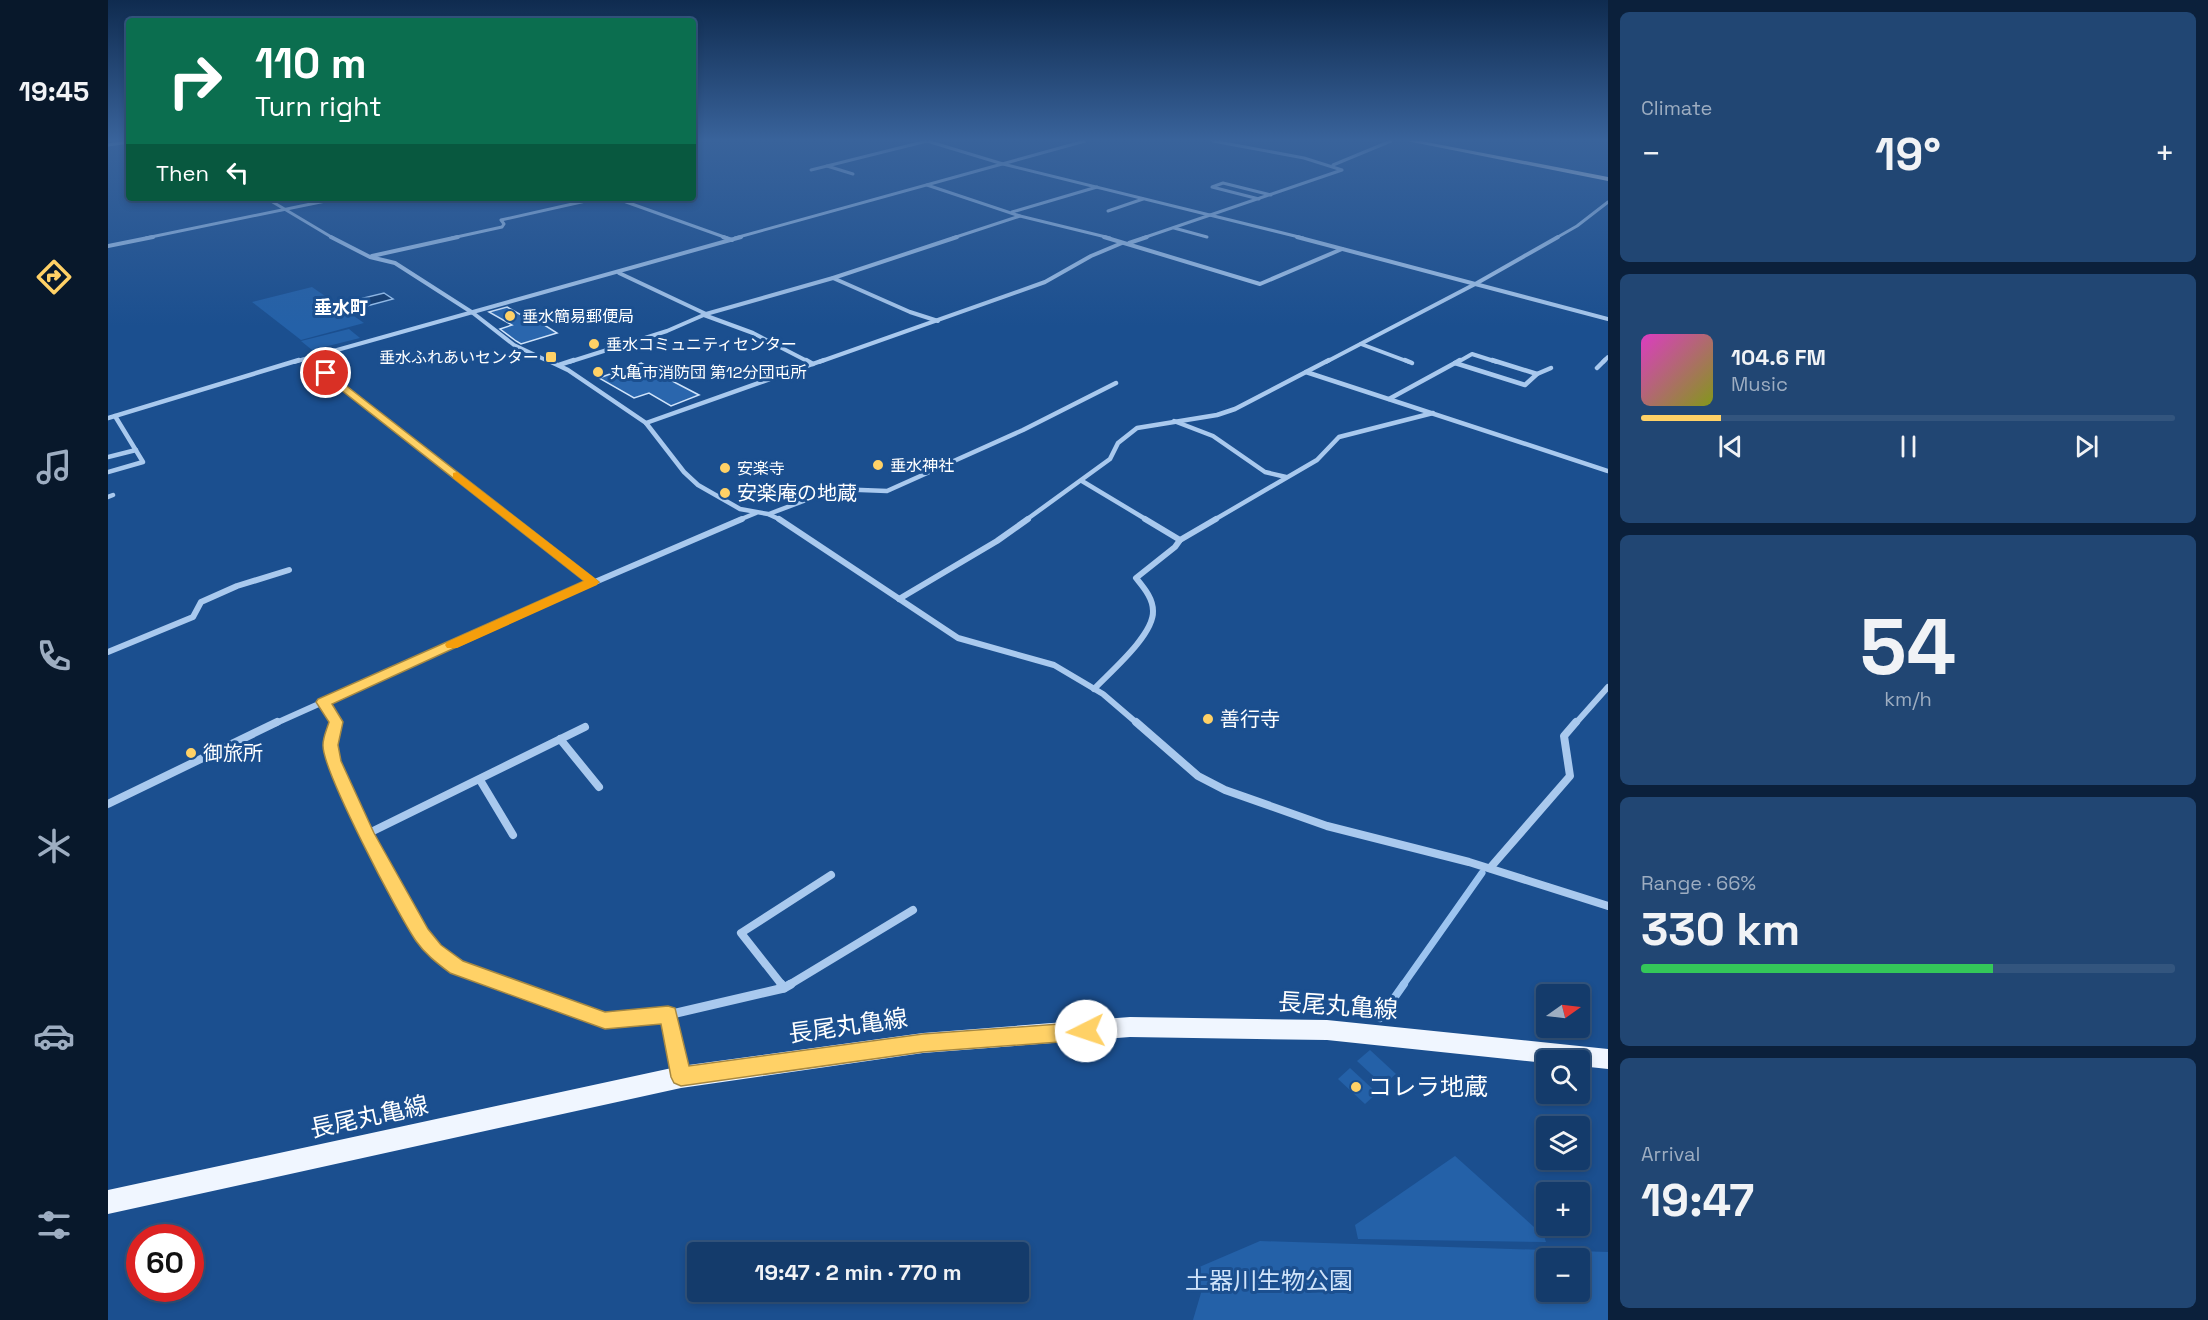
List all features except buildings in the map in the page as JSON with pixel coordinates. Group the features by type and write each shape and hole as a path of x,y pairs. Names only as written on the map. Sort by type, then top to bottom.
{"main road":[{"name":"長尾丸亀線","path":"108,1202 681,1077 923,1043 1131,1027 1327,1030 1608,1059"}],"street":[{"path":"274,203 338,241 370,257 395,263 473,313 514,345 559,365 646,423 684,472 699,485 740,509 768,514 788,524 958,638 1054,665 1094,689 1198,776 1225,790 1327,826 1490,868 1608,906"},
{"path":"108,246 317,203"},
{"path":"370,257 483,232 502,227 504,224 501,220 579,203"},
{"path":"628,203 732,240"},
{"path":"108,418 307,358 619,273 864,203"},
{"path":"981,203 1020,216 1129,243 1260,284 1342,248"},
{"path":"1011,212 1044,203"},
{"path":"1108,211 1133,203"},
{"path":"1158,203 1342,248 1608,319"},
{"path":"1129,243 1207,215 1250,203"},
{"path":"899,599 997,541 1082,481 1110,459 1118,443 1137,428 1216,415 1235,409 1477,283 1577,226 1607,203"},
{"path":"559,365 667,331 705,314 833,278 1020,216"},
{"path":"1174,228 1207,237"},
{"path":"646,423 1045,282 1091,256 1122,243"},
{"path":"619,273 705,314 753,333 813,364"},
{"path":"833,278 910,312 938,321"},
{"path":"1361,344 1412,363"},
{"path":"1389,399 1472,354 1537,374"},
{"path":"1597,368 1608,357"},
{"path":"307,358 593,582"},
{"path":"1455,363 1525,385 1537,374 1551,368"},
{"path":"1306,372 1608,471"},
{"path":"768,514 835,489 887,491 1023,429 1116,383"},
{"path":"1094,689 1145,636 1153,622 1154,604 1136,578 1175,547 1180,540 1317,460 1339,437 1433,413"},
{"path":"108,472 143,462 115,416"},
{"path":"1173,421 1215,437 1251,464 1274,477 1286,477"},
{"path":"108,457 136,450"},
{"path":"1082,481 1180,540"},
{"path":"108,804 323,702 593,582 758,512"},
{"path":"108,652 193,617 201,602 237,586 289,570"},
{"path":"1490,868 1570,776 1564,736 1608,687"},
{"path":"323,702 336,722 330,745 334,761 367,834 422,935 434,951 456,967 605,1021 668,1015 784,988 913,910"},
{"path":"367,834 585,727"},
{"path":"560,739 599,786"},
{"path":"480,780 513,835"},
{"path":"784,988 741,933 831,875"},
{"path":"668,1015 681,1077"}],"green space":[{"path":"312,287 364,323 301,340 252,302"},
{"path":"349,329 360,338 312,350 301,341"},
{"path":"1370,1050 1396,1074 1383,1085 1357,1061"},
{"path":"1350,1068 1377,1093 1365,1104 1338,1079"},
{"path":"1455,1156 1536,1229 1536,1236 1544,1236 1546,1242 1358,1239 1355,1225"},
{"name":"土器川生物公園","path":"1260,1241 1536,1250 1536,1302 1590,1302 1590,1251 1608,1252 1608,1320 1193,1320 1201,1293 1197,1268"}],"shaded area":[{"path":"384,293 393,299 352,310 343,303"}],"waterway":[{"path":"1403,985 1482,873"},
{"path":"1380,1018 1404,984"}],"slow traffic":[{"path":"452,645 593,582 457,476"}],"place":[{"name":"垂水簡易郵便局","path":"510,316"},
{"name":"垂水コミュニティセンター","path":"594,344"},
{"name":"垂水ふれあいセンター","path":"551,357"},
{"name":"丸亀市消防団 第12分団屯所","path":"598,372"},
{"name":"垂水神社","path":"878,465"},
{"name":"安楽寺","path":"725,468"},
{"name":"安楽庵の地蔵","path":"725,493"},
{"name":"善行寺","path":"1208,719"},
{"name":"御旅所","path":"191,753"},
{"name":"コレラ地蔵","path":"1356,1087"}],"district":[{"name":"垂水町","path":"341,308"}],"route":[{"path":"326,373 593,582 323,702 336,722 330,745 342,779 367,834 422,935 434,951 456,967 605,1021 668,1015 681,1077 923,1043 1086,1031"}]}
